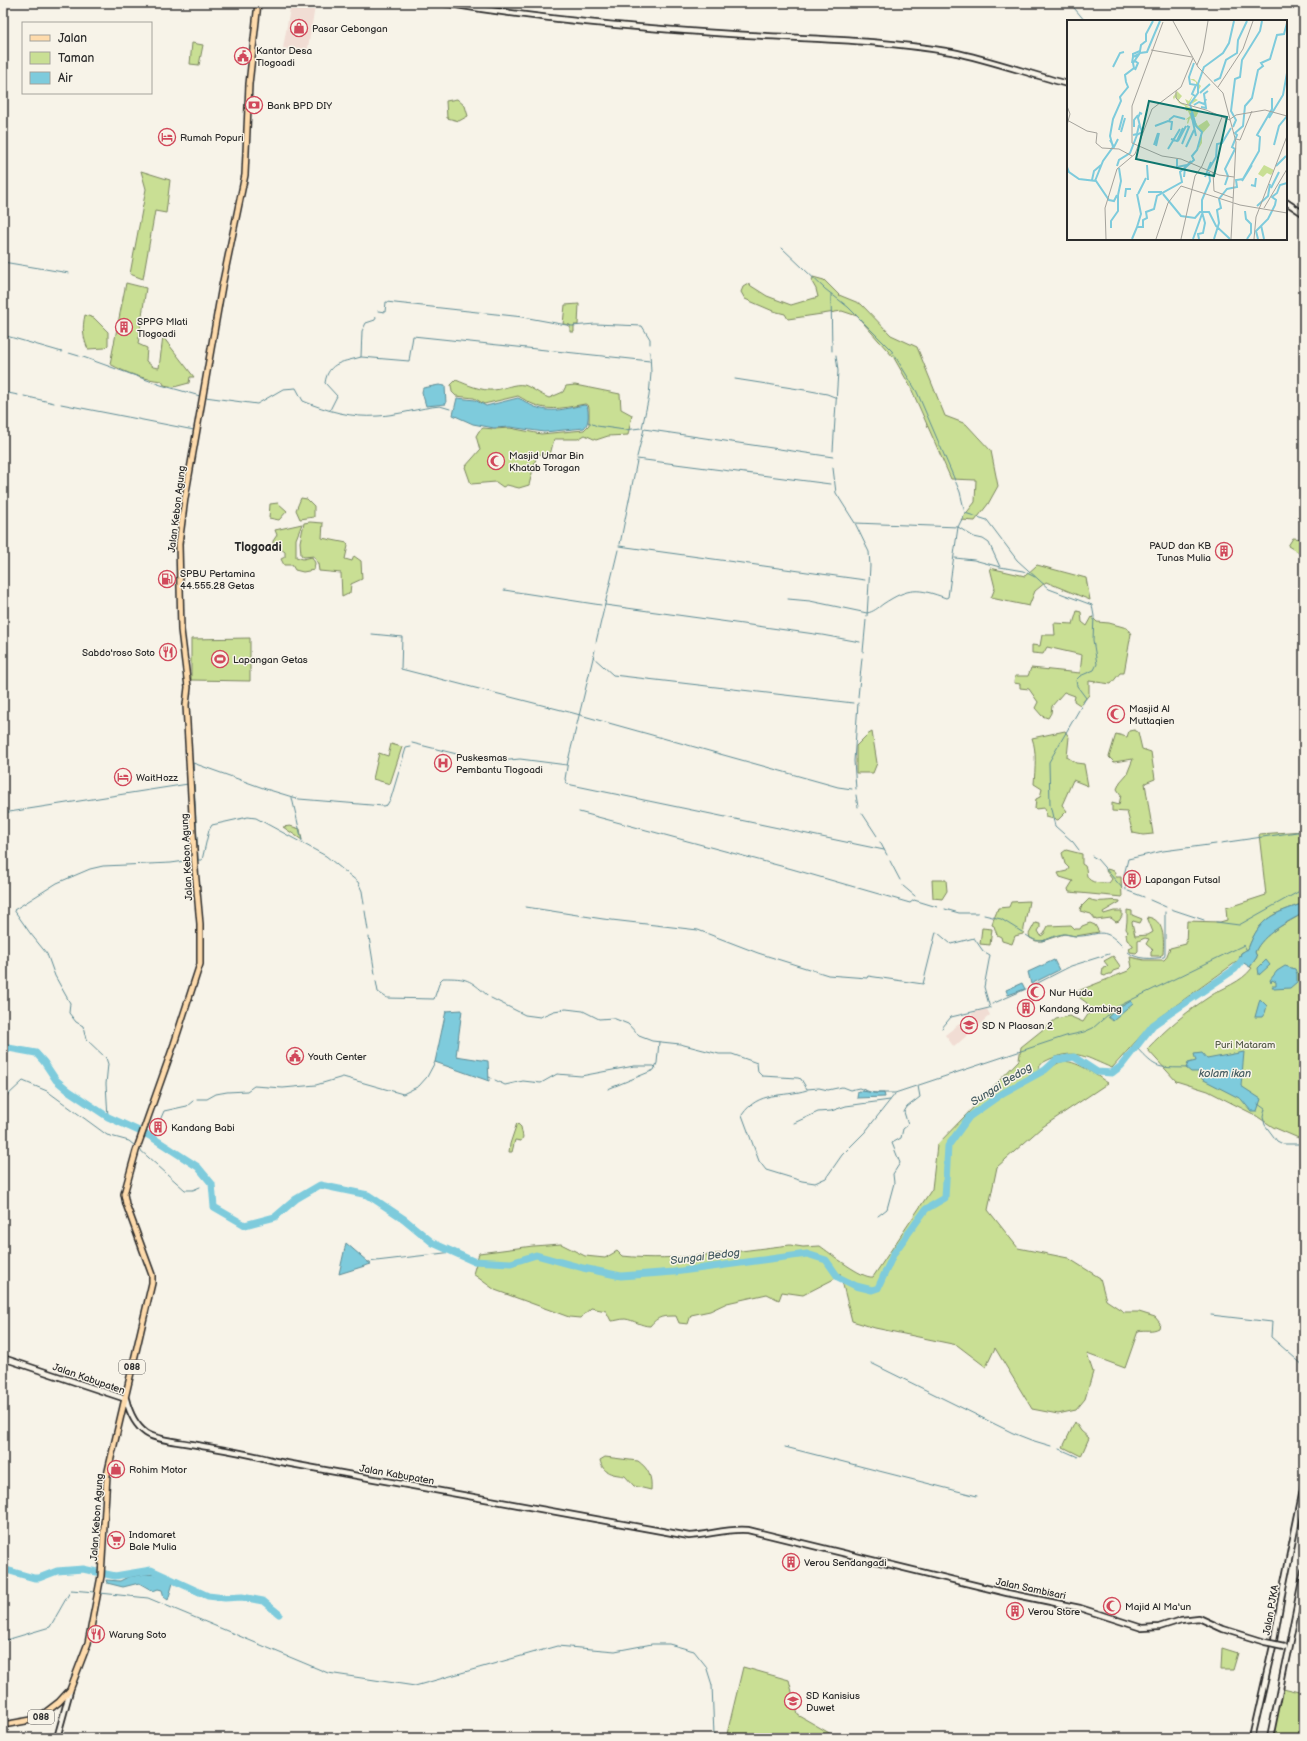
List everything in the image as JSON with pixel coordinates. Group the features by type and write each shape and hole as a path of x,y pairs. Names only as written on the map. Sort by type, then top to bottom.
{"main road":[{"name":"Jalan Kebon Agung","path":"57,1738 66,1700 88,1643 98,1597 107,1475 152,1283 152,1276 126,1204 124,1194 136,1151 200,964 200,924 195,869 186,705 188,687 181,630 180,544 185,498 222,286 245,175 249,84 258,3"},
{"path":"444,3 560,20 728,34 889,43 952,52 979,58 1067,84"},
{"path":"1287,203 1304,214"},
{"name":"Jalan Kabupaten","path":"3,1358 126,1399 135,1420 148,1434 178,1442 251,1454 275,1461 685,1535 704,1535 740,1529 813,1547"},
{"name":"Jalan PJKA","path":"1252,1738 1273,1646 1283,1588 1303,1504 1304,1486"},
{"name":"Jalan Sambisari","path":"813,1547 891,1564 1006,1593 1080,1608 1142,1628 1199,1618 1223,1629 1286,1647"},
{"path":"1270,1738 1286,1647 1304,1571"},
{"name":"Jalan Kebon Agung","path":"3,1726 40,1718 59,1702 70,1690"}],"shaded area":[{"name":"Pasar Cebongan","path":"291,3 326,3 326,8 315,7 307,53 283,48"},
{"name":"SD N Plaosan 2","path":"987,1009 990,1015 954,1047 945,1035 976,1011"}],"green space":[{"path":"192,43 203,45 199,65 190,64"},
{"path":"457,99 465,106 468,116 459,121 447,118 446,101"},
{"path":"141,171 170,180 166,213 155,211 143,279 130,274 146,189"},
{"path":"813,277 824,280 839,295 861,304 891,335 917,347 945,416 966,424 991,451 998,486 988,504 975,521 961,520 975,502 976,480 951,479 910,386 894,358 857,316 842,311 788,319 785,314 773,311 745,299 741,292 743,287 748,284 767,296 791,305 818,297 812,282"},
{"path":"126,283 146,288 138,344 147,348 146,361 153,367 159,368 163,337 194,377 190,377 189,383 174,387 164,385 162,381 136,376 110,364"},
{"path":"579,304 578,325 574,325 574,332 570,332 570,325 563,324 565,305"},
{"path":"85,315 94,318 108,332 108,345 105,348 88,349 84,333"},
{"path":"456,380 484,390 524,385 549,398 563,392 566,386 575,385 620,394 621,409 632,415 628,435 608,436 596,440 585,435 578,439 554,439 550,455 537,454 529,485 519,488 507,485 503,487 496,482 471,484 465,467 480,450 476,436 483,428 510,428 541,434 584,430 589,425 589,408 588,405 585,404 553,409 541,407 518,396 484,404 474,398 456,396 452,392 451,385"},
{"path":"301,498 307,499 314,506 314,517 300,519 296,510"},
{"path":"278,503 287,511 279,520 269,518 270,504"},
{"path":"304,523 323,523 322,538 347,543 348,546 345,559 352,561 354,556 361,561 362,579 351,584 350,593 342,597 341,573 319,571 318,564 314,556 304,557 301,555 300,542"},
{"path":"302,524 296,539 296,557 303,559 312,557 315,563 314,570 303,572 295,570 292,565 284,565 281,559 285,557 285,552 281,549 273,548 273,541 277,535 275,530"},
{"path":"1293,538 1304,539 1304,554 1301,554 1288,546"},
{"path":"1037,565 1086,578 1090,600 1046,582 1035,591 1029,606 991,598 995,588 990,568 1025,576"},
{"path":"1077,611 1081,612 1082,622 1087,626 1092,617 1097,622 1109,623 1127,628 1131,634 1124,673 1120,673 1111,684 1089,681 1089,695 1080,705 1074,701 1075,696 1064,692 1052,706 1051,713 1048,718 1042,716 1035,708 1038,702 1029,689 1020,688 1020,684 1014,683 1015,676 1028,676 1031,668 1080,673 1082,655 1047,647 1043,654 1032,653 1032,645 1040,646 1042,635 1055,635 1054,623 1073,624"},
{"name":"Lapangan Getas","path":"250,638 250,681 191,680 191,639"},
{"path":"1134,730 1138,732 1142,749 1151,752 1155,779 1145,783 1153,834 1143,835 1133,833 1127,812 1112,811 1112,803 1119,805 1121,795 1117,789 1120,782 1127,774 1133,759 1114,762 1109,757 1116,734 1127,737 1129,731"},
{"path":"1065,731 1069,737 1067,757 1076,763 1084,764 1088,786 1073,780 1062,805 1067,811 1058,820 1046,817 1045,808 1035,809 1036,799 1040,797 1042,789 1034,784 1035,755 1032,738"},
{"path":"872,732 877,763 873,773 856,773 856,746"},
{"path":"391,744 402,747 390,784 373,779 379,753 388,756"},
{"path":"290,826 300,829 302,840 283,827"},
{"path":"1304,831 1304,903 1284,910 1263,923 1258,929 1248,949 1241,953 1239,960 1154,1021 1112,1068 1074,1054 1059,1056 1040,1065 1039,1069 1043,1074 1056,1064 1066,1061 1085,1068 1108,1083 1041,1128 997,1167 988,1210 1018,1248 1068,1258 1100,1278 1106,1300 1124,1312 1139,1312 1155,1317 1160,1323 1159,1328 1138,1331 1125,1368 1087,1354 1093,1372 1085,1399 1076,1410 1058,1414 1032,1409 995,1348 986,1367 957,1345 875,1328 852,1321 840,1273 836,1278 803,1295 782,1292 779,1300 767,1294 727,1303 710,1311 691,1315 688,1324 679,1323 676,1316 668,1316 658,1318 650,1326 625,1319 611,1321 606,1311 591,1308 580,1318 569,1317 495,1290 473,1274 479,1253 533,1246 561,1244 585,1256 605,1258 617,1251 622,1256 664,1258 706,1255 790,1245 803,1247 820,1246 854,1270 868,1277 873,1277 932,1189 937,1145 1019,1060 1021,1047 1056,1019 1069,1016 1083,1022 1089,1013 1087,1003 1080,998 1078,991 1128,971 1132,967 1130,957 1144,960 1164,960 1170,948 1186,944 1187,921 1220,922 1227,920 1226,908 1266,895 1259,834"},
{"path":"1066,850 1082,854 1082,864 1086,867 1087,876 1093,882 1109,883 1112,879 1106,871 1107,869 1114,871 1116,877 1121,877 1122,897 1069,892 1068,889 1073,881 1060,877 1058,873 1067,871 1069,868 1065,864 1062,853"},
{"path":"932,880 946,880 947,891 942,899 933,898"},
{"path":"1089,899 1096,901 1120,901 1103,912 1104,914 1114,911 1122,911 1122,916 1119,921 1116,922 1111,918 1096,920 1091,914 1080,911 1081,907"},
{"path":"1029,901 1023,934 1015,936 1012,944 1002,941 1001,937 997,935 994,926 992,925 998,908 1009,907 1011,902"},
{"path":"1127,910 1132,911 1132,915 1142,919 1140,923 1132,922 1135,936 1148,935 1153,932 1147,917 1157,922 1162,931 1163,954 1160,956 1151,956 1151,952 1153,950 1146,944 1149,939 1145,938 1138,941 1138,951 1136,953 1130,952 1129,948 1133,945 1127,940"},
{"name":"Puri Mataram","path":"1304,913 1303,1140 1273,1127 1255,1115 1208,1091 1176,1081 1147,1049 1184,1015 1214,993 1232,984 1248,973 1257,957 1255,952 1264,939 1276,929"},
{"path":"1035,923 1040,924 1038,931 1041,936 1044,934 1048,926 1071,925 1075,929 1080,929 1082,926 1090,923 1095,925 1099,932 1076,936 1064,934 1042,941 1036,941 1030,938 1029,934"},
{"path":"982,928 992,929 990,945 980,944"},
{"path":"1113,956 1120,966 1119,969 1113,971 1111,974 1105,976 1102,975 1103,967 1108,966 1104,961"},
{"path":"517,1123 521,1127 523,1137 521,1141 515,1140 512,1152 509,1152 510,1144"},
{"path":"1075,1422 1081,1431 1089,1438 1081,1456 1063,1447"},
{"path":"605,1457 638,1461 645,1467 649,1474 651,1490 634,1486 625,1476 612,1474 606,1471 601,1465 600,1460"},
{"path":"1222,1648 1238,1653 1233,1670 1221,1670"},
{"path":"743,1667 789,1680 798,1715 838,1738 726,1738"},
{"path":"1279,1687 1304,1693 1304,1738 1269,1738"}],"water":[{"path":"439,385 445,386 446,404 426,406 422,392 423,388"},
{"path":"457,398 475,400 486,406 518,398 533,406 548,410 560,410 584,405 587,406 588,409 588,421 584,428 544,432 510,427 494,428 473,424 453,415"},
{"path":"1304,903 1304,913 1276,929 1264,940 1255,952 1257,957 1250,967 1239,960 1241,953 1248,949 1258,929 1263,923 1284,910"},
{"path":"1054,960 1059,970 1031,984 1028,972"},
{"path":"1266,960 1270,965 1259,975 1258,968"},
{"path":"1285,966 1295,969 1297,974 1297,982 1290,988 1274,989 1272,986 1276,986 1276,982 1272,980 1271,983 1270,980 1277,971"},
{"path":"1022,983 1025,989 1008,995 1006,990"},
{"path":"1260,999 1267,1006 1262,1017 1255,1017"},
{"path":"1131,1001 1133,1004 1113,1021 1108,1017 1117,1009"},
{"path":"462,1010 456,1056 488,1061 489,1081 435,1062 446,1011"},
{"name":"kolam ikan","path":"1244,1052 1241,1086 1261,1099 1257,1111 1251,1111 1241,1099 1202,1079 1202,1072 1191,1072 1186,1068 1188,1063 1196,1061 1194,1054 1202,1053 1207,1059"},
{"path":"858,1091 884,1093 885,1097 857,1098"},
{"path":"346,1243 368,1262 371,1264 339,1274"},
{"path":"146,1574 159,1575 173,1583 168,1600 164,1597 162,1590 158,1589 153,1591 139,1583 123,1587 107,1583 106,1580 120,1581 128,1577"}],"waterway":[{"path":"1070,3 1084,20"},
{"path":"782,248 825,289 848,307 892,351 917,392 960,492 965,513 958,527 948,597 946,598 928,592 907,592 892,598 875,610 867,613 810,601 788,599"},
{"path":"3,262 69,273"},
{"path":"831,294 832,351"},
{"path":"378,311 385,312 386,302 523,317 572,326 595,324 642,326 650,339 650,344"},
{"path":"330,410 337,396 325,383 327,376 333,366 361,357 362,331 366,323 375,320 376,317"},
{"path":"3,335 62,352"},
{"path":"361,357 409,361 413,336 650,361"},
{"path":"642,428 649,396 651,373 650,352"},
{"path":"69,353 79,356"},
{"path":"833,451 838,371 836,355"},
{"path":"83,357 161,385 200,396"},
{"path":"735,379 827,394 837,398"},
{"path":"205,397 257,404 283,389 296,388 303,401 330,411 349,415 386,415 440,406 450,409"},
{"path":"3,392 18,395"},
{"path":"24,396 54,403"},
{"path":"61,404 194,430"},
{"path":"588,422 597,426 625,430 641,428"},
{"path":"644,429 833,457"},
{"path":"637,457 644,429"},
{"path":"637,459 830,484"},
{"path":"620,544 637,461"},
{"path":"833,468 836,493 855,523"},
{"path":"965,513 987,520 1017,560 1049,589 1092,605 1094,616 1093,640 1097,664 1094,670 1080,676 1076,680 1077,686 1086,698 1049,762 1050,805 1055,826 1073,842 1079,850"},
{"path":"867,616 870,566 869,552 855,523 958,527 974,537 983,539 989,543 1000,567 974,560 955,558"},
{"path":"619,546 865,580"},
{"path":"596,642 618,550"},
{"path":"1000,567 1023,571 1035,577"},
{"path":"504,590 601,605"},
{"path":"605,605 822,635 860,642"},
{"path":"863,652 866,620"},
{"path":"372,634 402,637 401,669 573,713 838,787 852,789"},
{"path":"595,650 568,761 565,779 567,784 884,850"},
{"path":"593,657 613,675 853,703"},
{"path":"858,697 862,658"},
{"path":"856,789 854,761 858,703"},
{"path":"412,743 477,759 500,761 520,759 567,765"},
{"path":"198,859 193,763 299,799 383,806 387,805 391,798 406,748 411,747"},
{"path":"3,813 188,784"},
{"path":"856,795 858,807"},
{"path":"292,798 302,841"},
{"path":"579,812 792,869 910,903 914,900 937,907"},
{"path":"862,813 877,836"},
{"path":"197,860 202,860 209,830 212,825 248,817 256,818 326,856 358,882 362,891 364,904"},
{"path":"1221,843 1304,831"},
{"path":"880,842 887,855"},
{"path":"1126,890 1124,875 1128,859 1163,851 1216,844"},
{"path":"1092,856 1097,859 1123,889"},
{"path":"108,1117 106,1084 108,1064 106,1058 86,1039 83,1026 76,1022 69,1013 70,1003 55,976 47,954 14,910 57,883 90,869 103,866 171,863 192,860"},
{"path":"890,861 900,880"},
{"path":"903,886 915,896"},
{"path":"1216,922 1239,925 1304,890"},
{"path":"1128,891 1144,897"},
{"path":"1150,900 1166,907"},
{"path":"526,907 603,919 698,930 758,953 828,975 867,978 868,976 923,984 936,932"},
{"path":"945,909 959,913 978,913"},
{"path":"1171,909 1204,920"},
{"path":"365,911 368,930"},
{"path":"1128,952 1131,955 1140,958 1164,957 1165,912"},
{"path":"984,915 1001,919 1022,932"},
{"path":"938,933 951,944 974,938 983,951 990,955 984,987 990,1008"},
{"path":"1026,935 1032,939 1041,941 1064,934 1083,936 1104,933 1115,939 1122,946"},
{"path":"369,937 375,974"},
{"path":"491,998 525,1015 540,1017 554,1011 566,1009 583,1011 599,1019 613,1018 628,1024 639,1036 652,1041 680,1044 719,1054 732,1054 757,1063 758,1072 762,1076 798,1078 801,1079 807,1089 819,1088 828,1090 842,1087 850,1090 859,1088 873,1093 895,1093 1066,1036 1084,1032 1093,1028 1117,1007 1129,1001 1244,945 1247,951"},
{"path":"1032,986 1071,966 1109,954"},
{"name":"Sungai Bedog","path":"3,1047 36,1053 56,1080 69,1091 108,1117 150,1136 198,1167 212,1184 214,1207 245,1225 275,1217 296,1199 320,1185 368,1195 404,1219 433,1243 473,1261 511,1263 536,1255 583,1268 621,1276 674,1272 807,1254 826,1260 838,1277 856,1286 872,1290 878,1288 894,1253 926,1209 945,1198 948,1146 969,1117 1003,1093 1045,1070 1056,1060 1074,1057 1097,1072 1112,1073 1121,1066 1153,1025 1235,969 1247,954"},
{"path":"376,981 378,992 387,998 434,999 440,981 443,978 467,980 487,995"},
{"path":"992,1004 1026,989"},
{"path":"942,1028 951,1017 989,1008"},
{"path":"608,1089 654,1070 657,1063 659,1042"},
{"path":"1136,1047 1154,1064 1170,1068 1188,1068"},
{"path":"197,1099 207,1099 216,1094 227,1092 247,1091 254,1086 283,1088 316,1085 343,1077 403,1094 419,1086 427,1077 435,1062"},
{"path":"495,1080 505,1085 523,1081 541,1083 557,1074 581,1076 634,1066 654,1066 656,1068"},
{"path":"3,1096 7,1096 23,1081 47,1091 107,1135 129,1141 135,1146"},
{"path":"878,1216 887,1209 894,1183 893,1174 900,1163 892,1143 901,1138 903,1129 908,1125 904,1112 907,1107 920,1097 918,1086"},
{"path":"807,1090 763,1098 749,1107 742,1115 759,1161 766,1170 802,1181 815,1183 826,1178 842,1155 865,1132 895,1094"},
{"path":"794,1123 818,1112 831,1111 846,1106 890,1100"},
{"path":"150,1136 157,1127 164,1111 187,1106 193,1101"},
{"path":"1258,1104 1265,1109 1263,1117 1265,1125 1277,1141 1283,1144 1304,1144"},
{"path":"139,1149 185,1190 193,1190 200,1187"},
{"path":"368,1262 453,1252"},
{"path":"1211,1315 1272,1322 1271,1337 1304,1366"},
{"path":"871,1363 1013,1433 1051,1446"},
{"path":"785,1447 977,1496"},
{"path":"1060,1449 1078,1457"},
{"path":"3,1569 34,1578 39,1578 57,1571 83,1569 115,1576 151,1570 208,1596 225,1598 242,1597 263,1601 279,1614"},
{"path":"3,1641 50,1627 71,1590 95,1592"},
{"path":"100,1593 148,1598 328,1673 415,1686 557,1646 615,1651 652,1644 669,1644 694,1651 706,1666 712,1685 714,1735 716,1738"}],"place":[{"name":"Pasar Cebongan","path":"299,28"},
{"name":"Kantor Desa Tlogoadi","path":"243,56"},
{"name":"Bank BPD DIY","path":"254,105"},
{"name":"Rumah Popuri","path":"167,137"},
{"name":"SPPG Mlati Tlogoadi","path":"124,327"},
{"name":"Masjid Umar Bin Khatab Toragan","path":"496,461"},
{"name":"PAUD dan KB Tunas Mulia","path":"1224,551"},
{"name":"SPBU Pertamina 44.555.28 Getas","path":"167,579"},
{"name":"Sabdo'roso Soto","path":"168,652"},
{"name":"Lapangan Getas","path":"220,659"},
{"name":"Masjid Al Muttaqien","path":"1116,714"},
{"name":"Puskesmas Pembantu Tlogoadi","path":"443,763"},
{"name":"WaitHozz","path":"123,777"},
{"name":"Lapangan Futsal","path":"1132,879"},
{"name":"Nur Huda","path":"1036,992"},
{"name":"Kandang Kambing","path":"1026,1008"},
{"name":"SD N Plaosan 2","path":"969,1025"},
{"name":"Youth Center","path":"295,1056"},
{"name":"Kandang Babi","path":"158,1127"},
{"name":"Rohim Motor","path":"116,1469"},
{"name":"Indomaret Bale Mulia","path":"116,1540"},
{"name":"Verou Sendangadi","path":"791,1562"},
{"name":"Majid Al Ma'un","path":"1112,1606"},
{"name":"Verou Store","path":"1015,1611"},
{"name":"Warung Soto","path":"96,1634"},
{"name":"SD Kanisius Duwet","path":"793,1701"}],"district":[{"name":"Tlogoadi","path":"258,547"}]}
